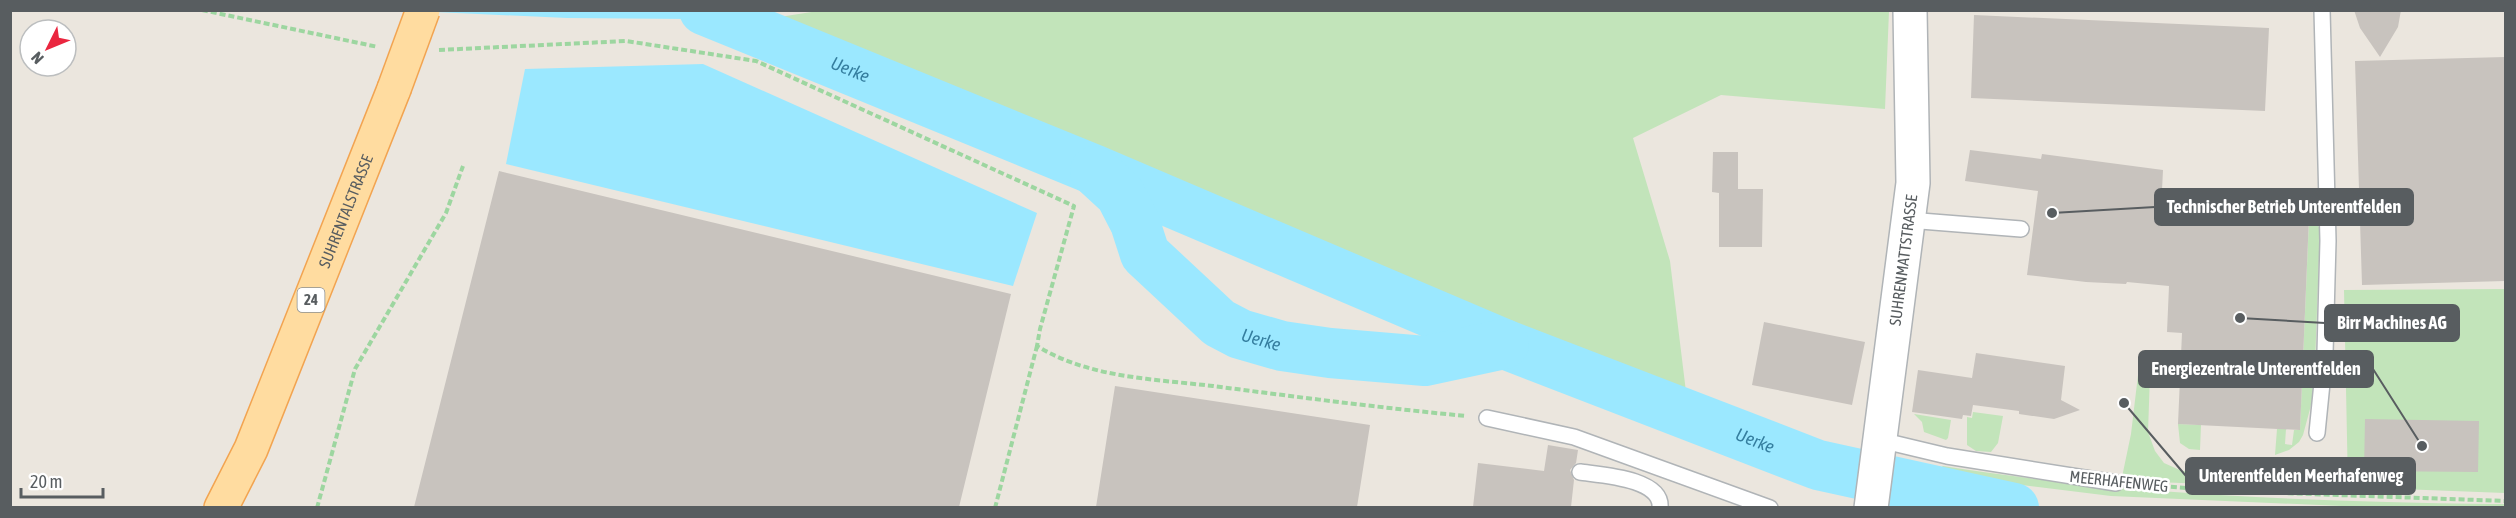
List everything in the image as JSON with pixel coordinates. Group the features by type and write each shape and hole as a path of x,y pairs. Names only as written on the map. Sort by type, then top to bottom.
{"main road":[{"name":"SUHRENTALSTRASSE","path":"221,507 251,449 394,89 423,10"}],"street":[{"name":"SUHRENMATTSTRASSE","path":"1871,507 1913,183 1910,10"}],"lane":[{"path":"2317,433 2325,353 2328,241 2322,10"},
{"path":"1908,220 2022,229"},
{"path":"1487,418 1574,437 1770,507"},
{"name":"MEERHAFENWEG","path":"1879,447 2116,483"},
{"path":"1580,472 1628,479 1644,486 1654,492 1660,502 1660,507"}],"path":[{"path":"202,10 372,47"},
{"path":"453,51 626,41 756,61 1074,206 1044,307 1037,346 995,507"},
{"path":"317,507 355,369 446,213 464,166"},
{"path":"1037,346 1077,366 1112,373 1325,401 1487,418"},
{"name":"MEERHAFENWEG","path":"2116,483 2226,491 2505,501"}],"green space":[{"path":"818,11 1889,11 1885,109 1721,95 1633,138 1670,261 1687,400 773,18"},
{"path":"2309,219 2315,220 2320,229 2314,391 2303,435 2299,442 2289,450 2275,455 2277,429 2286,429 2285,444 2292,445 2294,430 2300,430"},
{"path":"2505,289 2505,493 2348,487 2344,290"},
{"path":"2138,375 2150,375 2148,432 2155,451 2164,463 2182,471 2257,476 2257,486 2156,482 2122,477 2131,434"},
{"path":"1973,412 2003,416 1998,443 1991,452 1976,451 1967,445 1967,417 1972,418"},
{"path":"1914,414 1951,420 1948,438 1946,440 1924,432 1922,422"},
{"path":"2178,424 2201,425 2200,450 2189,449 2180,443"},
{"path":"1943,466 2079,484 2215,495 2505,504 2505,507 2364,507 2111,496 1932,474"}],"water":[{"path":"414,11 699,11 689,19 567,18"},
{"path":"703,64 1037,213 1013,286 506,164 525,69"}],"building":[{"path":"2354,10 2401,10 2398,27 2380,57 2360,28"},
{"path":"1974,15 2269,28 2265,111 1971,98"},
{"path":"2505,57 2505,281 2362,285 2355,61"},
{"path":"1970,150 2041,159 2042,154 2163,170 2161,210 2214,213 2215,198 2283,201 2283,216 2309,217 2300,430 2178,424 2182,333 2167,332 2169,286 2127,282 2126,284 2086,282 2027,275 2038,191 1965,181"},
{"path":"1713,152 1738,152 1738,189 1763,189 1762,247 1719,247 1719,193 1712,192"},
{"path":"499,171 1011,294 959,507 414,507"},
{"path":"1764,322 1865,342 1852,405 1752,385"},
{"path":"1976,353 2065,366 2061,400 2080,410 2054,419 2019,414 2019,411 1973,405 1971,416 1963,415 1962,419 1912,412 1918,370 1972,378"},
{"path":"1115,386 1370,425 1357,507 1096,507"},
{"path":"2365,419 2479,421 2478,472 2364,471"},
{"path":"1548,445 1578,450 1576,463 1570,470 1574,480 1571,507 1473,507 1478,463 1544,471"}],"waterway":[{"name":"Uerke","path":"704,10 1095,170 1504,344 1818,465 2014,508"},
{"name":"Uerke","path":"1095,171 1120,194 1135,223 1145,254 1219,323 1240,334 1282,346 1330,353 1425,361 1504,344"}],"place":[{"name":"Technischer Betrieb Unterentfelden","path":"2052,213"},
{"name":"Birr Machines AG","path":"2240,318"},
{"name":"Unterentfelden Meerhafenweg","path":"2124,403"},
{"name":"Energiezentrale Unterentfelden","path":"2422,446"}]}
